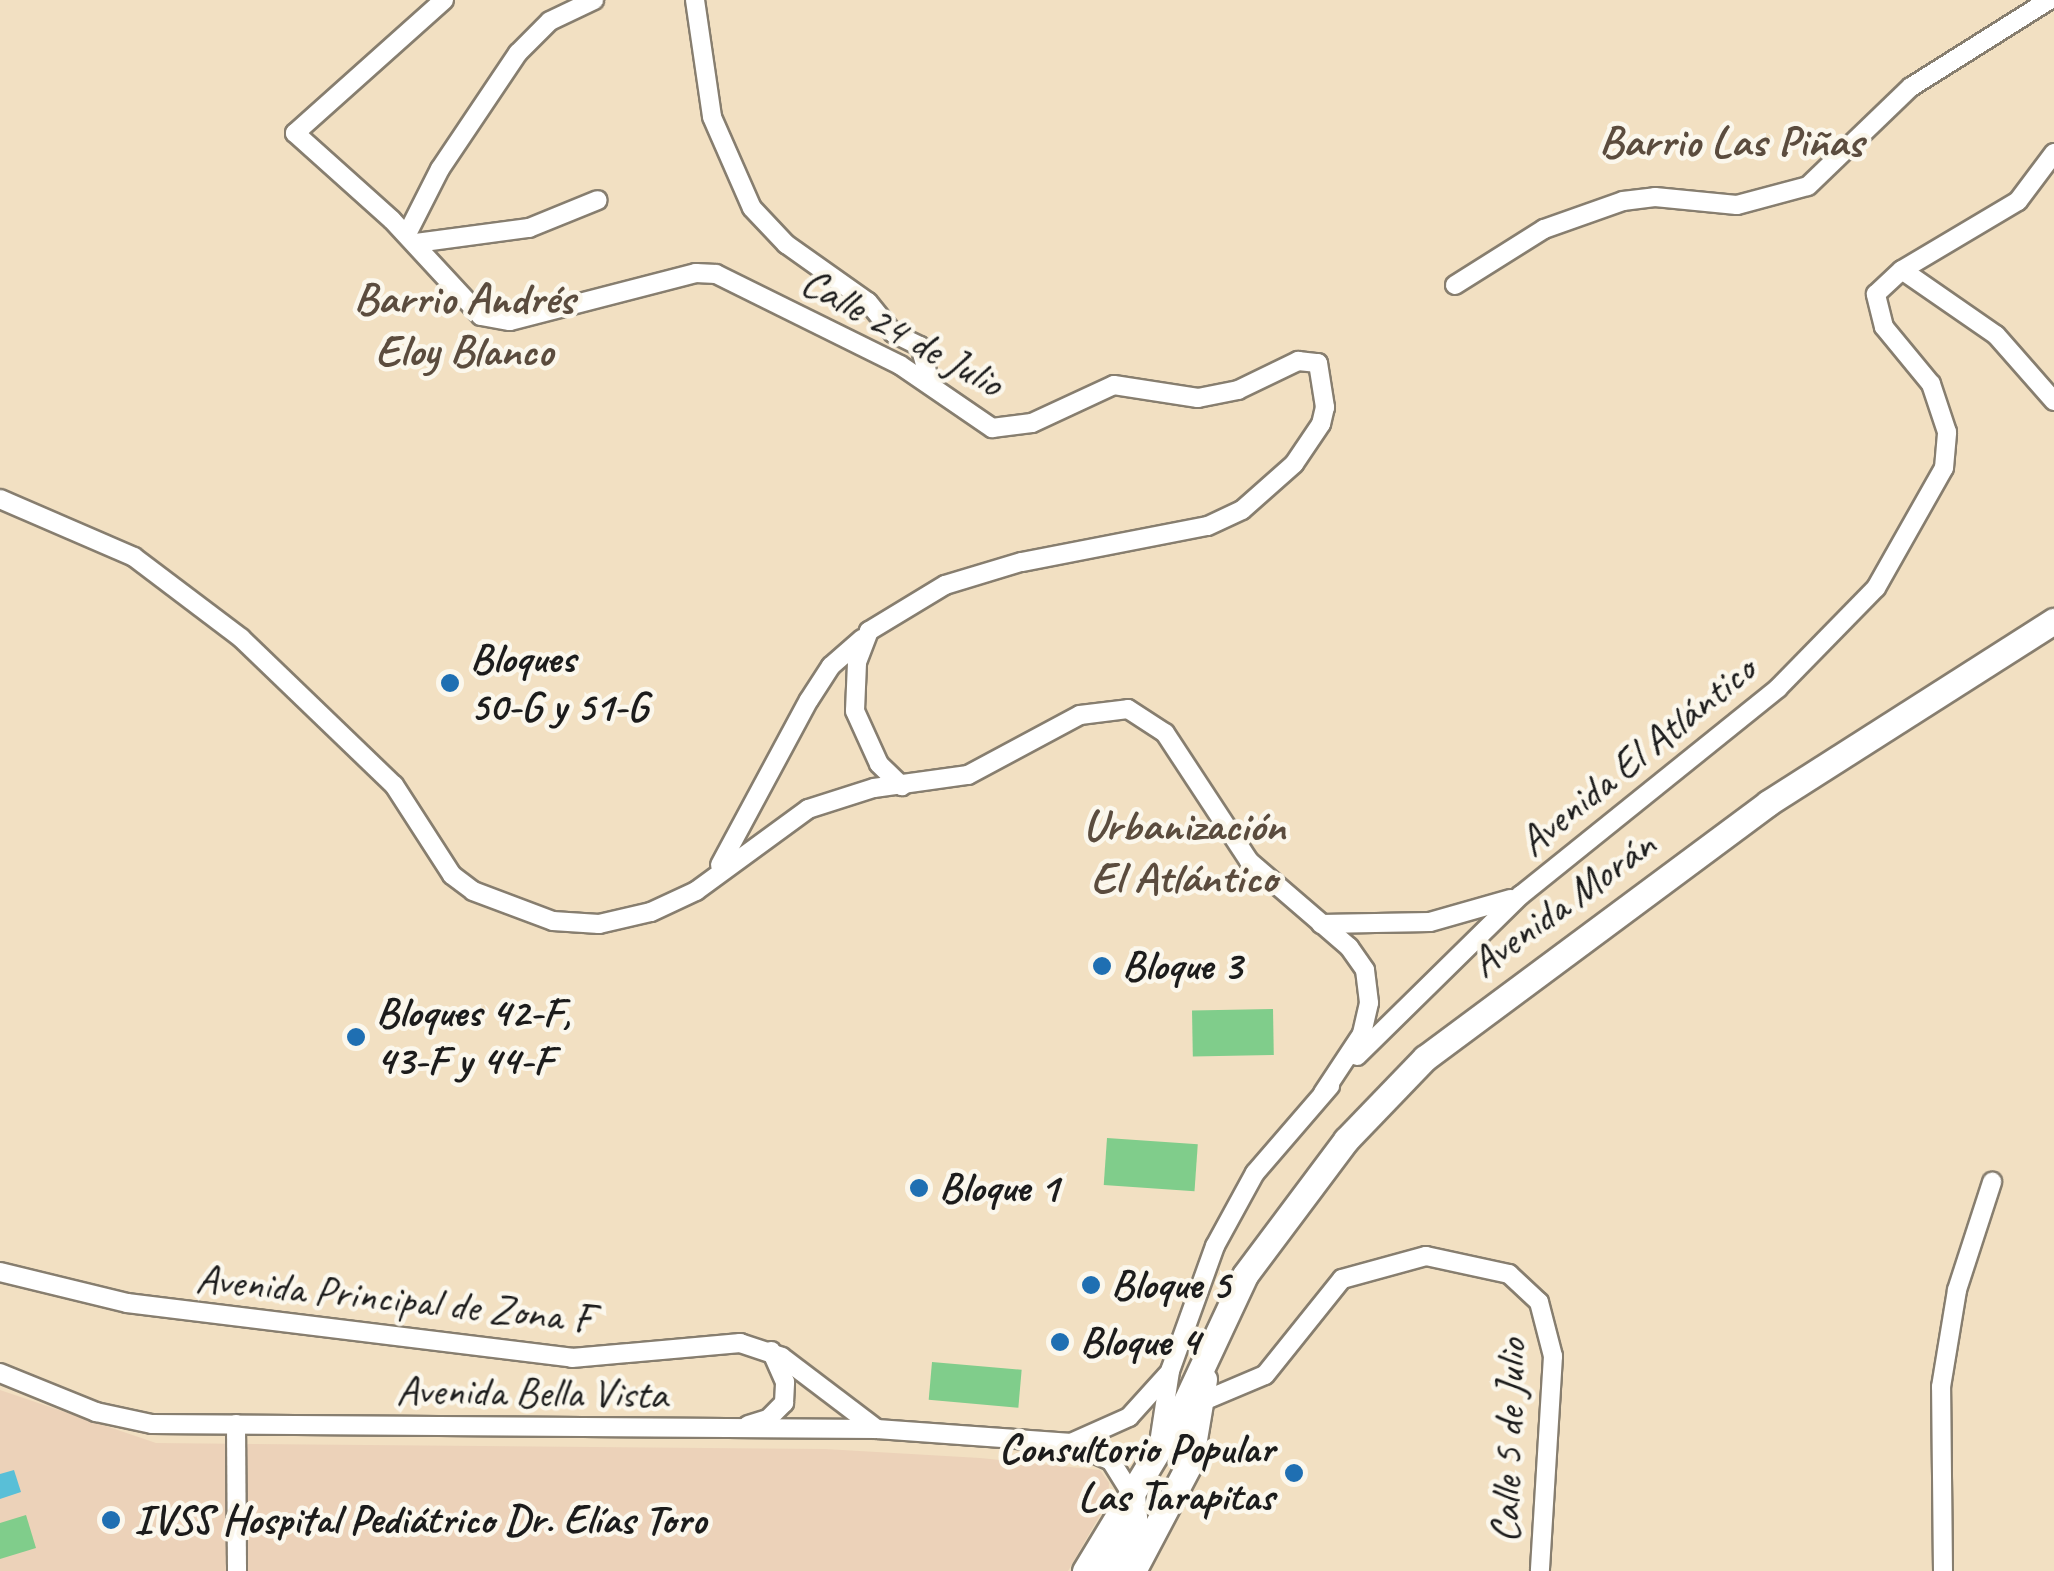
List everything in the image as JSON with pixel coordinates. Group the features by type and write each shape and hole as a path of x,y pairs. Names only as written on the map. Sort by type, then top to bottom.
{"main road":[{"name":"Avenida Morán","path":"1085,1571 1180,1414 1208,1344 1285,1215 1425,1058 1768,803 2054,621"},
{"name":"Avenida Morán","path":"1133,1571 1148,1550 1190,1463 1208,1344"},
{"path":"1148,1550 1158,1514 1158,1449"},
{"path":"1112,1571 1134,1528 1132,1495"}],"street":[{"name":"Calle 24 de Julio","path":"444,0 296,133 411,239 465,303 494,321 597,302 696,272 716,274 931,386 976,422 1012,427 1114,385 1219,396 1308,360 1320,370 1325,408 1294,464 1242,510 1207,526 1021,562 945,585 897,610 862,639 831,666 710,877"},
{"path":"594,0 550,22 518,54 440,169 411,239 529,228 598,200"},
{"path":"695,0 712,117 752,208 786,244 868,302 893,333 920,346 931,386"},
{"path":"1455,284 1544,229 1623,202 1655,197 1738,204 1772,200 1808,186 1911,86 2049,0"},
{"name":"Avenida El Atlántico","path":"1158,1449 1170,1371 1195,1290 1256,1173 1323,1093 1520,895 1803,666 1896,561 1944,468 1947,432 1932,384 1877,311 1876,294 1902,270 2018,201 2054,153"},
{"path":"1902,270 1996,336 2054,401"},
{"path":"0,499 134,557 252,648 394,785 436,857 473,891 552,921 600,924 651,912 710,877 808,808 968,775 1080,714 1128,708 1165,733 1235,846 1358,956 1368,984 1362,1034 1323,1093"},
{"path":"862,639 854,690 860,732 878,764 902,786"},
{"path":"1318,924 1430,922 1520,895"},
{"path":"1943,1571 1941,1387 1957,1290 1992,1182"},
{"name":"Calle 5 de Julio","path":"1201,1402 1265,1375 1342,1280 1426,1256 1482,1263 1509,1274 1539,1302 1553,1356 1540,1571"},
{"name":"Avenida Principal de Zona F","path":"0,1272 127,1304 572,1358 701,1343 771,1350"},
{"path":"771,1350 877,1429"},
{"path":"728,1431 768,1419 784,1403 785,1382 771,1350"},
{"name":"Avenida Bella Vista","path":"1071,1443 1129,1416 1151,1399 1170,1371"},
{"name":"Avenida Bella Vista","path":"0,1373 118,1418 236,1424 728,1431 877,1429 1071,1443 1111,1461 1132,1495"},
{"path":"236,1424 238,1571"}],"shaded area":[{"path":"0,1390 156,1443 825,1449 980,1458 1100,1470 1109,1483 1108,1501 1068,1571 0,1571"}],"green space":[{"path":"1273,1009 1274,1055 1193,1056 1192,1010"},
{"path":"1107,1138 1198,1144 1194,1191 1104,1185"},
{"path":"932,1362 1022,1370 1018,1408 929,1400"},
{"path":"26,1515 36,1548 0,1559 0,1523"}],"water":[{"path":"14,1470 21,1492 0,1499 0,1474"}],"place":[{"name":"Bloques 50-G y 51-G","path":"450,683"},
{"name":"Bloque 3","path":"1102,966"},
{"name":"Bloques 42-F, 43-F y 44-F","path":"356,1037"},
{"name":"Bloque 1","path":"919,1188"},
{"name":"Bloque 5","path":"1091,1285"},
{"name":"Bloque 4","path":"1060,1342"},
{"name":"Consultorio Popular Las Tarapitas","path":"1294,1473"},
{"name":"IVSS Hospital Pediátrico Dr. Elías Toro","path":"111,1520"}],"district":[{"name":"Barrio Las Piñas","path":"1731,142"},
{"name":"Barrio Andrés Eloy Blanco","path":"464,325"},
{"name":"Urbanización El Atlántico","path":"1184,852"}]}
